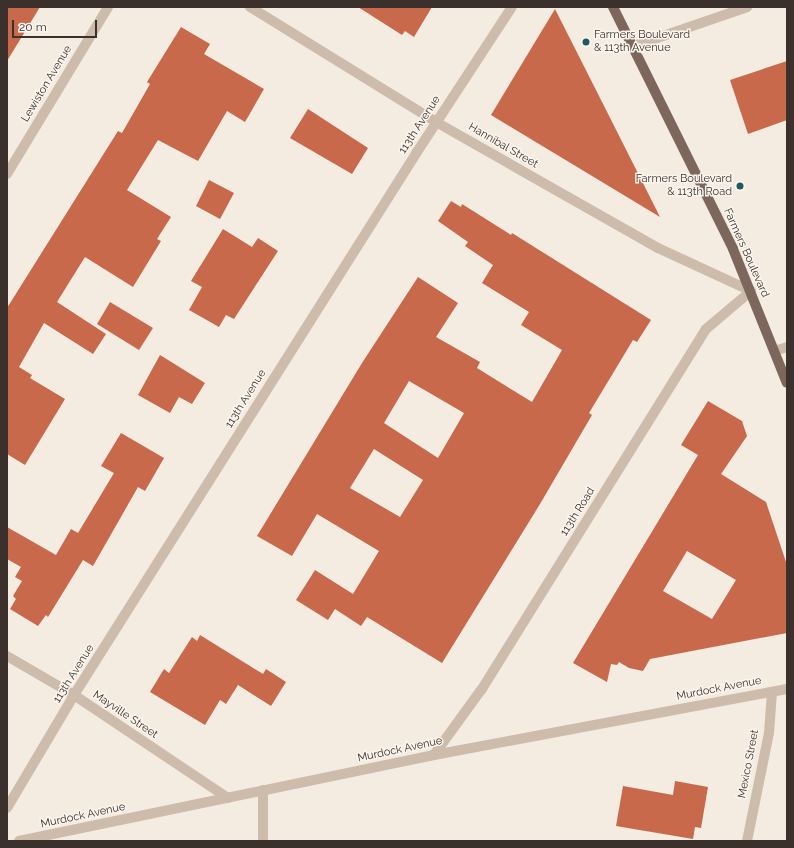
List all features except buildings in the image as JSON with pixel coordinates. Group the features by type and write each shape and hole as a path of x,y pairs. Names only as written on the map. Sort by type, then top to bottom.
{"main road":[{"name":"Farmers Boulevard","path":"613,7 634,46 750,291 787,383"}],"street":[{"name":"Lewiston Avenue","path":"7,174 108,7"},
{"name":"Hannibal Street","path":"250,7 436,122 681,261 750,291"},
{"name":"113th Avenue","path":"7,808 74,695 436,122 512,7"},
{"path":"634,46 747,7"},
{"name":"113th Road","path":"434,754 481,690 706,329 750,291"},
{"path":"774,351 787,347"},
{"name":"Mayville Street","path":"7,656 74,695 228,798"},
{"name":"Murdock Avenue","path":"19,841 434,754 787,689"},
{"name":"Mexico Street","path":"746,841 768,733 772,692"},
{"path":"263,790 263,841"}],"place":[{"name":"Farmers Boulevard & 113th Avenue","path":"586,42"},
{"name":"Farmers Boulevard & 113th Road","path":"740,186"}]}
